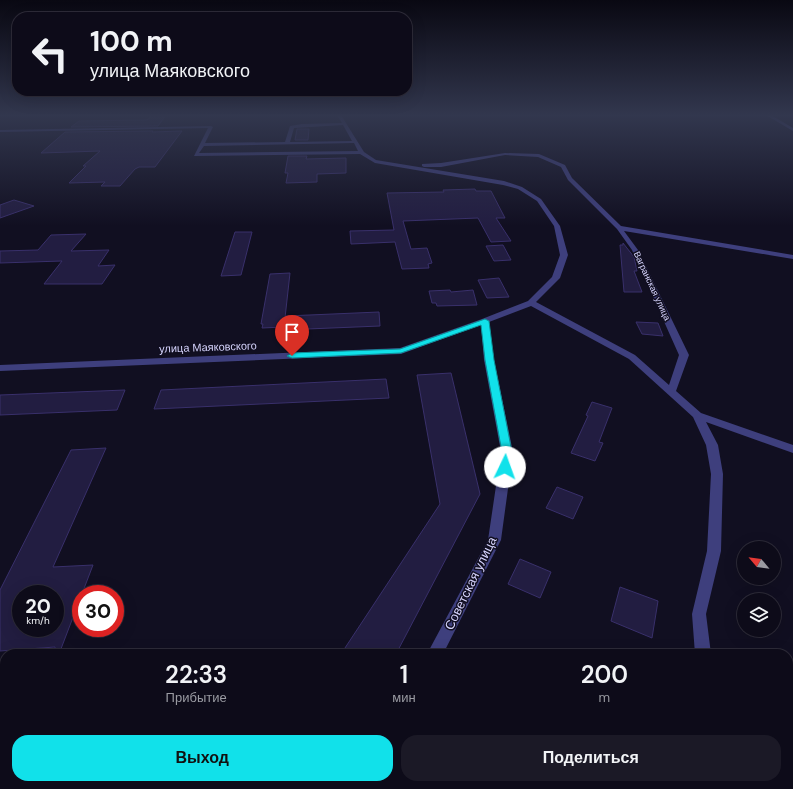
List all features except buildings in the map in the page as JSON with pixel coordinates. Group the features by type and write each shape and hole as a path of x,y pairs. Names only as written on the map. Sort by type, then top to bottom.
{"street":[{"path":"198,152 196,155 361,152 375,161 391,165 504,183 520,188 539,200 557,226 564,255 556,278 530,303 632,357 697,415 712,445 717,474 714,551 699,614 702,649"},
{"name":"Вагранская улица","path":"391,165 441,165 505,154 539,156 563,166 570,179 619,228 635,250 684,355 671,392"},
{"path":"619,228 793,257"},
{"name":"улица Маяковского","path":"0,368 401,351 530,303"},
{"name":"Советская улица","path":"438,649 494,540 507,452 489,360 485,321"},
{"path":"697,415 793,449"}],"route":[{"path":"292,356 401,351 485,321 489,360 507,452 505,467"}]}
